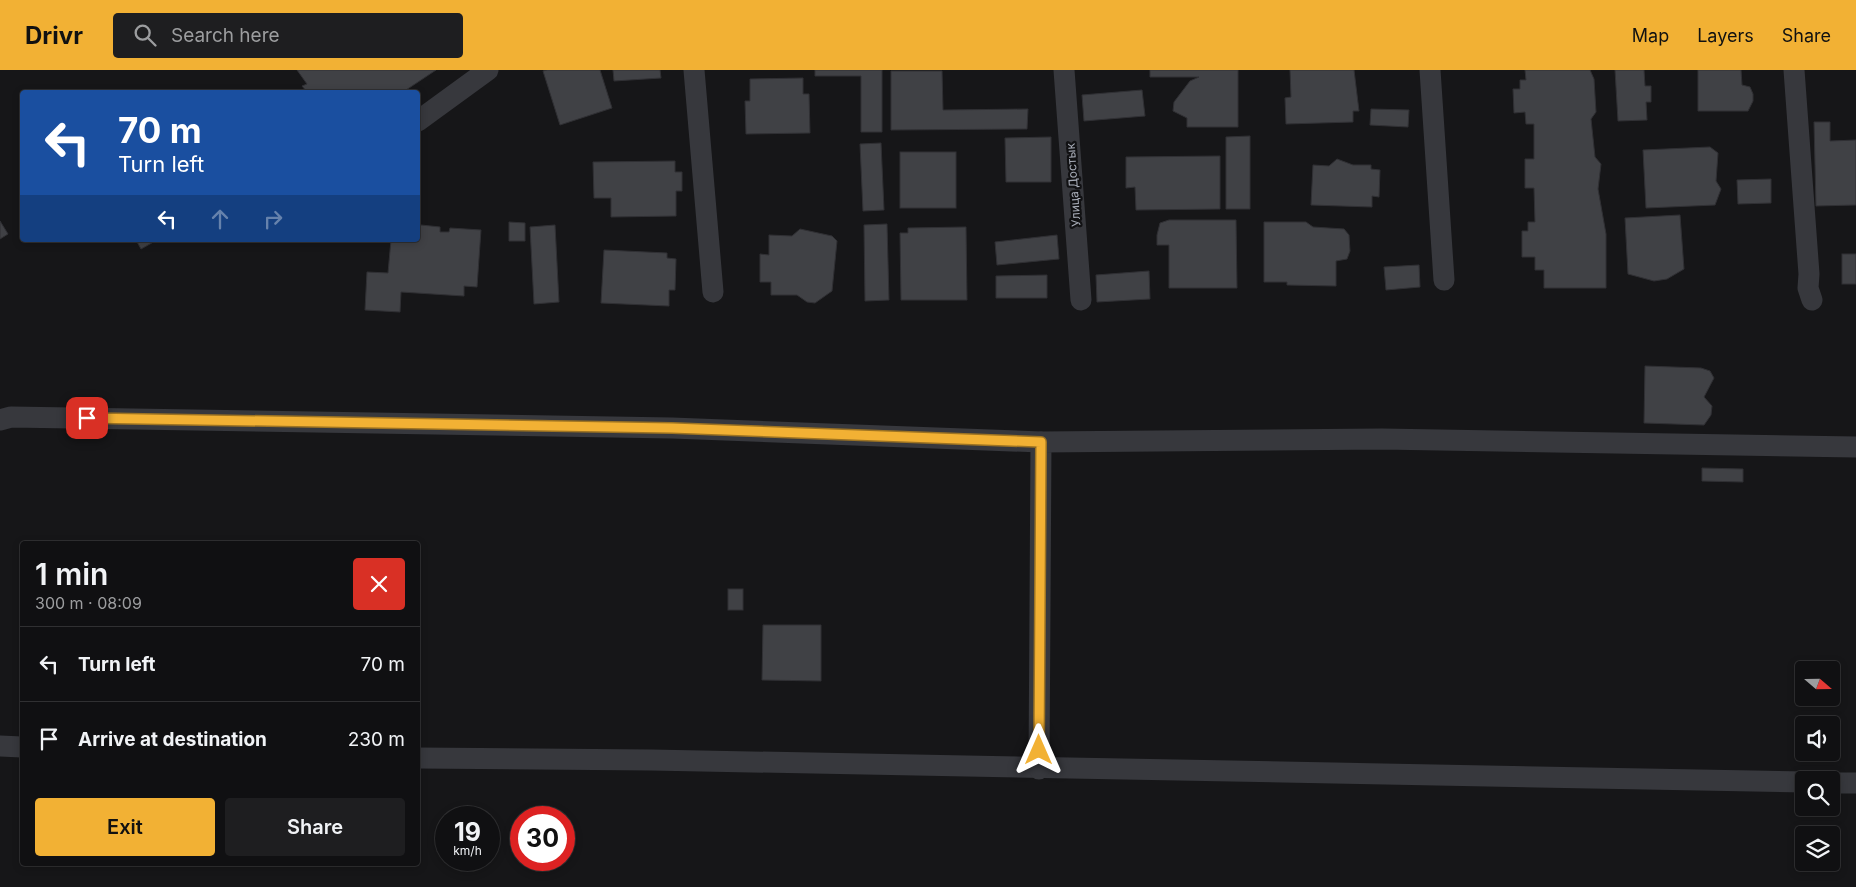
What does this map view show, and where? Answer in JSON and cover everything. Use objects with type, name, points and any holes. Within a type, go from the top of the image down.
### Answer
[{"type":"street","points":[[420,120],[488,70]]},
{"type":"street","points":[[694,70],[713,292]]},
{"type":"street","name":"Улица Достык","points":[[1064,70],[1081,300]]},
{"type":"street","points":[[1430,70],[1444,280]]},
{"type":"street","points":[[1794,70],[1809,274],[1808,288],[1812,300]]},
{"type":"street","points":[[0,420],[11,417],[31,417],[662,428],[1041,442],[1382,439],[1856,447]]},
{"type":"street","points":[[1039,769],[1041,442]]},
{"type":"street","points":[[0,746],[20,747]]},
{"type":"street","points":[[420,758],[651,760],[1039,769],[1795,782]]},
{"type":"street","points":[[1840,783],[1856,783]]},
{"type":"building","points":[[297,70],[436,70],[406,90],[305,90],[302,86],[307,84]]},
{"type":"building","points":[[600,70],[612,108],[560,125],[543,71]]},
{"type":"building","points":[[613,70],[660,70],[661,78],[614,81]]},
{"type":"building","points":[[815,70],[882,70],[882,132],[861,132],[861,76],[815,76]]},
{"type":"building","points":[[1150,70],[1238,70],[1238,127],[1187,127],[1187,118],[1173,111],[1174,102],[1190,81],[1199,77],[1150,77]]},
{"type":"building","points":[[1290,70],[1354,70],[1359,111],[1353,111],[1353,122],[1286,124],[1285,98],[1291,97]]},
{"type":"building","points":[[1525,70],[1590,70],[1594,79],[1596,112],[1591,119],[1595,157],[1601,164],[1598,189],[1606,234],[1606,288],[1544,288],[1544,270],[1535,270],[1535,257],[1522,257],[1522,231],[1528,231],[1528,222],[1535,222],[1534,188],[1525,188],[1525,159],[1534,159],[1534,124],[1526,124],[1525,112],[1514,113],[1513,89],[1520,89],[1520,80],[1526,80]]},
{"type":"building","points":[[1615,70],[1644,70],[1645,86],[1651,86],[1651,102],[1646,102],[1647,120],[1618,121]]},
{"type":"building","points":[[1698,70],[1741,70],[1742,85],[1750,87],[1753,94],[1753,101],[1748,111],[1698,111]]},
{"type":"building","points":[[891,71],[942,71],[943,110],[1028,109],[1027,129],[891,130]]},
{"type":"building","points":[[803,78],[803,94],[809,94],[810,133],[746,134],[745,101],[750,101],[750,79]]},
{"type":"building","points":[[1142,90],[1145,116],[1084,121],[1082,95]]},
{"type":"building","points":[[1371,109],[1409,110],[1408,127],[1370,125]]},
{"type":"building","points":[[1814,122],[1830,122],[1830,141],[1856,140],[1856,205],[1816,206]]},
{"type":"building","points":[[1250,136],[1250,209],[1226,209],[1226,137]]},
{"type":"building","points":[[1051,137],[1051,182],[1006,182],[1005,138]]},
{"type":"building","points":[[881,143],[884,210],[863,211],[860,144]]},
{"type":"building","points":[[1710,147],[1718,153],[1716,181],[1721,189],[1715,205],[1646,208],[1643,150]]},
{"type":"building","points":[[900,152],[956,152],[956,208],[900,208]]},
{"type":"building","points":[[1220,156],[1220,209],[1136,210],[1135,187],[1126,188],[1126,157]]},
{"type":"building","points":[[1337,159],[1353,165],[1371,165],[1371,169],[1380,170],[1379,197],[1372,196],[1372,207],[1311,205],[1313,165],[1329,166]]},
{"type":"building","points":[[675,161],[675,172],[682,172],[682,191],[676,191],[676,216],[611,217],[611,198],[594,198],[593,162]]},
{"type":"building","points":[[1771,179],[1771,203],[1738,204],[1737,180]]},
{"type":"building","points":[[1680,215],[1684,269],[1667,279],[1654,281],[1628,274],[1625,218]]},
{"type":"building","points":[[1169,220],[1236,220],[1237,288],[1169,288],[1169,245],[1157,245],[1157,235],[1160,223]]},
{"type":"building","points":[[0,221],[8,234],[0,239]]},
{"type":"building","points":[[509,222],[525,223],[525,241],[509,241]]},
{"type":"building","points":[[1264,222],[1306,222],[1313,227],[1344,229],[1349,235],[1350,251],[1347,259],[1336,261],[1336,286],[1287,285],[1287,282],[1264,282]]},
{"type":"building","points":[[887,224],[889,300],[865,301],[864,225]]},
{"type":"building","points":[[421,225],[440,227],[440,232],[449,232],[450,228],[481,230],[477,287],[464,286],[464,296],[401,292],[400,312],[365,310],[367,272],[388,273],[391,242],[420,242]]},
{"type":"building","points":[[555,225],[559,302],[534,304],[530,227]]},
{"type":"building","points":[[966,227],[967,300],[901,300],[900,233],[908,233],[908,228]]},
{"type":"building","points":[[800,229],[832,236],[837,241],[832,291],[815,303],[807,302],[797,295],[771,295],[771,282],[760,282],[760,254],[769,255],[769,235],[792,236]]},
{"type":"building","points":[[1057,235],[1059,259],[997,265],[995,242]]},
{"type":"building","points":[[137,242],[153,242],[141,249]]},
{"type":"building","points":[[604,250],[667,253],[667,258],[676,259],[675,290],[669,290],[669,306],[601,303]]},
{"type":"building","points":[[1842,254],[1856,254],[1856,284],[1842,284]]},
{"type":"building","points":[[1419,265],[1420,287],[1386,290],[1384,267]]},
{"type":"building","points":[[1149,271],[1150,299],[1097,302],[1096,275]]},
{"type":"building","points":[[1047,275],[1047,298],[996,298],[996,276]]},
{"type":"building","points":[[1645,366],[1701,368],[1710,371],[1714,378],[1704,397],[1712,406],[1711,415],[1704,425],[1644,423]]},
{"type":"building","points":[[1702,468],[1743,469],[1743,482],[1702,481]]},
{"type":"building","points":[[728,589],[743,589],[743,610],[728,610]]},
{"type":"building","points":[[763,625],[821,625],[821,681],[762,680]]},
{"type":"route","points":[[87,418],[672,428],[1041,442],[1039,750]]}]
